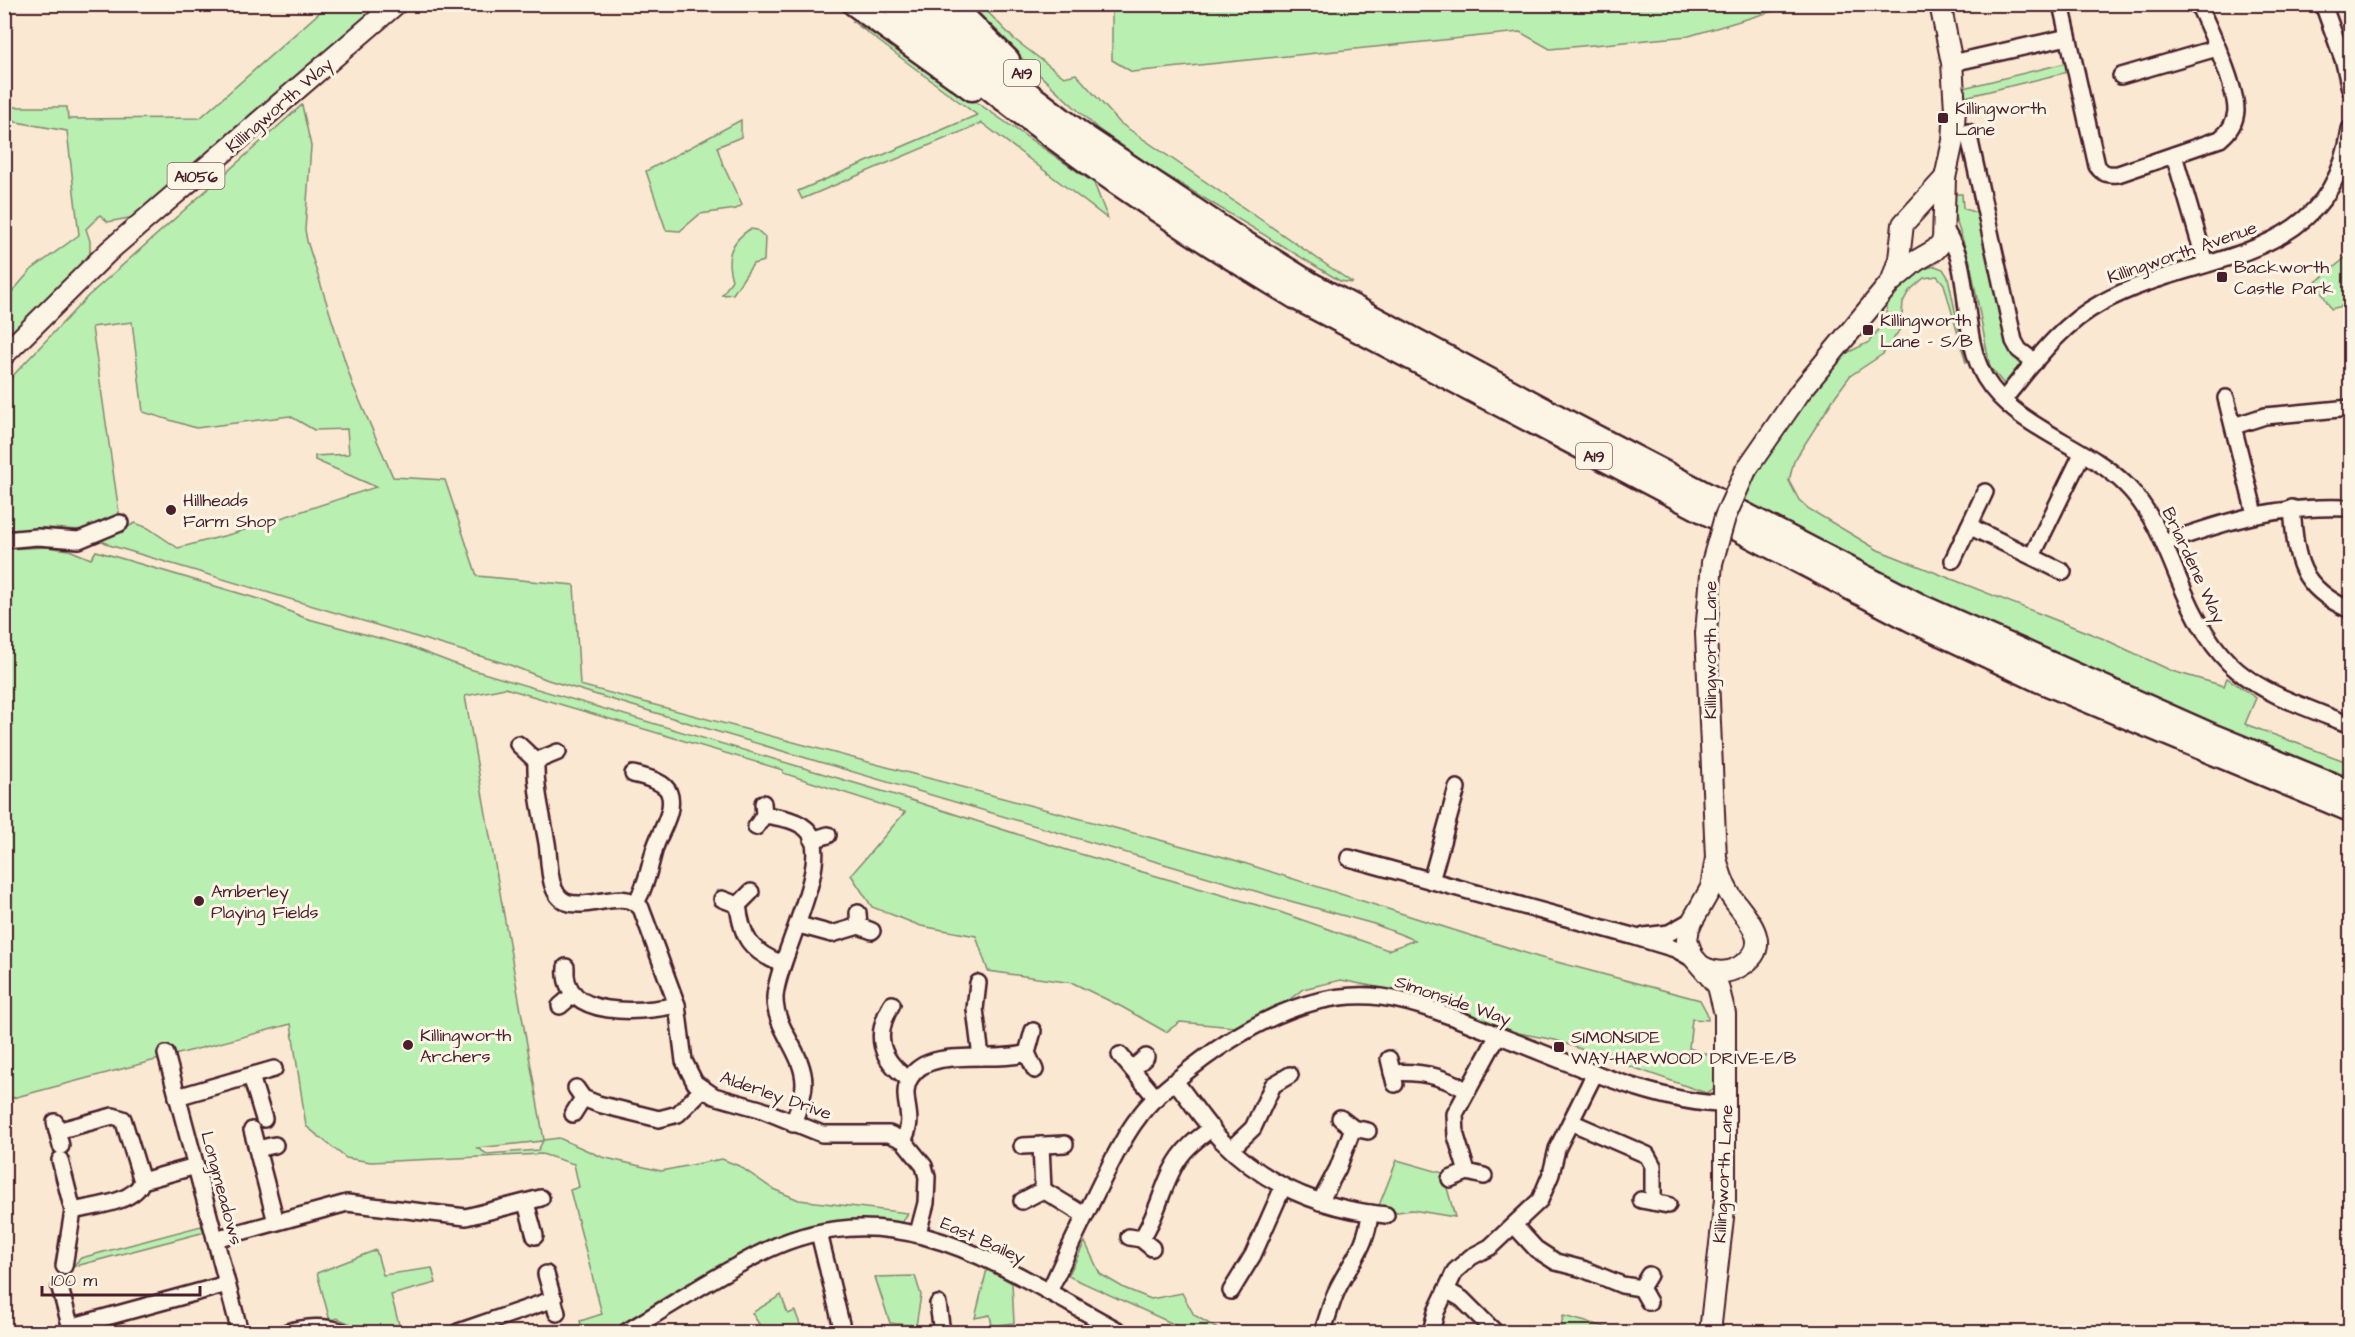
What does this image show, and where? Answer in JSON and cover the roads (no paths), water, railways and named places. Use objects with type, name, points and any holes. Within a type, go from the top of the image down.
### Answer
[{"type":"highway","name":"A19","points":[[854,4],[1013,117],[1074,141],[1311,284],[1792,539],[1923,607],[2039,660],[2350,792]]},
{"type":"highway","name":"A19","points":[[892,4],[1220,252],[1298,299],[1790,559],[1911,620],[2038,680],[2350,810]]},
{"type":"highway","name":"A19","points":[[921,4],[1003,74],[1074,141]]},
{"type":"highway","name":"A19","points":[[951,4],[1060,108],[1074,141]]},
{"type":"main road","name":"Killingworth Way","points":[[4,356],[110,250],[396,4]]},
{"type":"main road","points":[[1891,282],[1943,241],[1945,178],[1955,120],[1952,63],[1940,4]]},
{"type":"main road","points":[[1891,282],[1899,259],[1903,224],[1945,178]]},
{"type":"main road","points":[[1911,215],[1927,211],[1935,215],[1943,225]]},
{"type":"main road","points":[[1902,237],[1912,251],[1929,253]]},
{"type":"main road","name":"Killingworth Lane","points":[[1716,858],[1706,633],[1712,563],[1725,517],[1746,470],[1785,412],[1891,282]]},
{"type":"main road","points":[[1716,858],[1725,886],[1753,924],[1756,937],[1754,951],[1742,965],[1725,1014]]},
{"type":"main road","points":[[1716,858],[1711,888],[1695,917],[1687,940],[1699,964],[1718,986],[1725,1014]]},
{"type":"main road","points":[[1695,917],[1719,904],[1741,910]]},
{"type":"main road","points":[[1699,964],[1722,973],[1742,965]]},
{"type":"main road","name":"Killingworth Lane","points":[[1710,1332],[1725,1200],[1727,1104],[1725,1014]]},
{"type":"street","points":[[2061,4],[2097,166],[2103,173],[2118,174],[2220,139],[2228,133],[2234,123],[2236,111],[2233,94],[2198,4]]},
{"type":"street","points":[[2323,4],[2344,62],[2350,89]]},
{"type":"street","points":[[1952,63],[2068,37]]},
{"type":"street","points":[[2121,76],[2217,48]]},
{"type":"street","name":"Killingworth Avenue","points":[[2004,399],[2067,326],[2098,304],[2136,287],[2267,245],[2305,219],[2324,198],[2336,179],[2350,129]]},
{"type":"street","points":[[1968,132],[1973,197],[2014,341],[2019,350],[2035,362]]},
{"type":"street","points":[[2174,155],[2206,264]]},
{"type":"street","name":"Briardene Way","points":[[1943,225],[1957,253],[1981,370],[1987,381],[2004,399],[2039,427],[2115,475],[2131,490],[2147,510],[2164,543],[2195,617],[2214,648],[2228,664],[2262,690],[2350,725]]},
{"type":"street","points":[[1929,253],[1949,261],[1962,273]]},
{"type":"street","points":[[2227,398],[2255,514]]},
{"type":"street","points":[[2234,426],[2265,416],[2350,408]]},
{"type":"street","points":[[2032,556],[2082,454]]},
{"type":"street","points":[[1953,560],[1986,492]]},
{"type":"street","points":[[2292,508],[2300,567],[2320,593],[2350,610]]},
{"type":"street","points":[[2164,543],[2214,525],[2255,514],[2292,508],[2350,508]]},
{"type":"street","points":[[4,540],[37,537],[79,540],[120,523]]},
{"type":"street","points":[[1970,526],[2063,572]]},
{"type":"street","points":[[518,744],[536,761],[535,784],[547,842],[550,872],[557,893],[564,901],[582,905],[614,900],[636,903],[650,873],[654,849],[676,788],[633,774]]},
{"type":"street","points":[[536,761],[558,753]]},
{"type":"street","points":[[1431,881],[1457,788]]},
{"type":"street","points":[[761,815],[792,821],[810,833],[812,840],[813,855],[808,890],[799,925],[782,964],[775,999],[784,1033],[800,1065],[804,1085],[793,1124]]},
{"type":"street","points":[[812,840],[828,835]]},
{"type":"street","points":[[1349,858],[1675,949],[1699,964]]},
{"type":"street","points":[[738,905],[751,892]]},
{"type":"street","points":[[722,899],[738,905]]},
{"type":"street","points":[[555,915],[564,901]]},
{"type":"street","name":"Alderley Drive","points":[[636,903],[647,922],[678,1005],[684,1060],[688,1071],[702,1090],[714,1096],[760,1109],[822,1134],[888,1134],[903,1140]]},
{"type":"street","points":[[738,905],[741,929],[746,940],[759,951],[782,964]]},
{"type":"street","points":[[1632,936],[1669,933],[1695,917]]},
{"type":"street","points":[[799,925],[832,934],[863,923]]},
{"type":"street","points":[[566,967],[568,986],[574,994],[599,1007],[628,1012],[678,1005]]},
{"type":"street","points":[[978,983],[982,1009],[981,1057]]},
{"type":"street","points":[[560,1006],[574,994]]},
{"type":"street","name":"Simonside Way","points":[[1049,1292],[1084,1215],[1125,1138],[1139,1116],[1156,1098],[1222,1045],[1254,1026],[1288,1011],[1336,997],[1384,997],[1498,1035],[1595,1073],[1687,1101],[1727,1104]]},
{"type":"street","points":[[892,1004],[877,1016],[886,1056],[894,1069],[909,1079]]},
{"type":"street","points":[[1033,1031],[1027,1053],[1035,1070]]},
{"type":"street","points":[[1467,1172],[1454,1126],[1455,1114],[1498,1035]]},
{"type":"street","points":[[918,1233],[926,1203],[927,1177],[924,1166],[903,1140],[910,1129],[906,1092],[909,1079],[922,1066],[942,1059],[1000,1058],[1027,1053]]},
{"type":"street","name":"Longmeadows","points":[[166,1054],[240,1332]]},
{"type":"street","points":[[1120,1055],[1156,1098]]},
{"type":"street","points":[[1132,1069],[1146,1058]]},
{"type":"street","points":[[177,1097],[274,1069]]},
{"type":"street","points":[[1392,1072],[1414,1071],[1438,1077],[1467,1091]]},
{"type":"street","points":[[1431,1332],[1455,1271],[1471,1257],[1490,1247],[1540,1200],[1551,1174],[1557,1149],[1595,1073]]},
{"type":"street","points":[[1231,1149],[1253,1128],[1268,1080],[1290,1075]]},
{"type":"street","points":[[251,1076],[264,1119]]},
{"type":"street","points":[[1175,1081],[1231,1149],[1262,1176],[1320,1202],[1355,1212],[1386,1215]]},
{"type":"street","points":[[573,1114],[580,1093],[645,1118],[659,1119],[678,1114],[702,1090]]},
{"type":"street","points":[[64,1266],[73,1211],[56,1126],[113,1116],[123,1119],[142,1180],[138,1190],[128,1197],[73,1211]]},
{"type":"street","points":[[1320,1202],[1360,1129],[1340,1118]]},
{"type":"street","points":[[1571,1122],[1647,1155],[1653,1166],[1654,1202]]},
{"type":"street","points":[[1141,1242],[1179,1158],[1191,1143],[1212,1128]]},
{"type":"street","points":[[252,1130],[276,1222]]},
{"type":"street","points":[[1022,1146],[1065,1144]]},
{"type":"street","points":[[257,1149],[274,1145]]},
{"type":"street","points":[[1041,1145],[1043,1190]]},
{"type":"street","points":[[142,1180],[196,1166]]},
{"type":"street","points":[[1450,1179],[1467,1172],[1484,1176]]},
{"type":"street","points":[[1232,1291],[1234,1271],[1283,1187]]},
{"type":"street","points":[[1043,1190],[1084,1215]]},
{"type":"street","points":[[1022,1201],[1043,1190]]},
{"type":"street","points":[[215,1239],[347,1203],[466,1217],[533,1201],[535,1236]]},
{"type":"street","points":[[1307,1327],[1325,1331],[1337,1290],[1362,1250],[1370,1213]]},
{"type":"street","points":[[1514,1225],[1536,1249],[1556,1262],[1583,1269],[1622,1286],[1645,1282],[1649,1302]]},
{"type":"street","name":"East Bailey","points":[[626,1332],[767,1250],[819,1233],[871,1227],[918,1233],[953,1243],[1049,1292],[1113,1331]]},
{"type":"street","points":[[819,1233],[843,1332]]},
{"type":"street","points":[[458,1332],[556,1306],[546,1274]]},
{"type":"street","points":[[60,1288],[71,1330],[227,1284]]},
{"type":"street","points":[[1446,1290],[1462,1299],[1495,1332]]},
{"type":"street","points":[[938,1304],[942,1332]]},
{"type":"street","points":[[287,1332],[312,1327],[343,1332]]},
{"type":"place","name":"Killingworth Lane","points":[[1943,118]]},
{"type":"place","name":"Backworth Castle Park","points":[[2222,277]]},
{"type":"place","name":"Killingworth Lane - S/B","points":[[1868,330]]},
{"type":"place","name":"Hillheads Farm Shop","points":[[171,510]]},
{"type":"place","name":"Amberley Playing Fields","points":[[199,901]]},
{"type":"place","name":"Killingworth Archers","points":[[408,1045]]},
{"type":"place","name":"SIMONSIDE WAY-HARWOOD DRIVE-E/B","points":[[1559,1047]]}]
